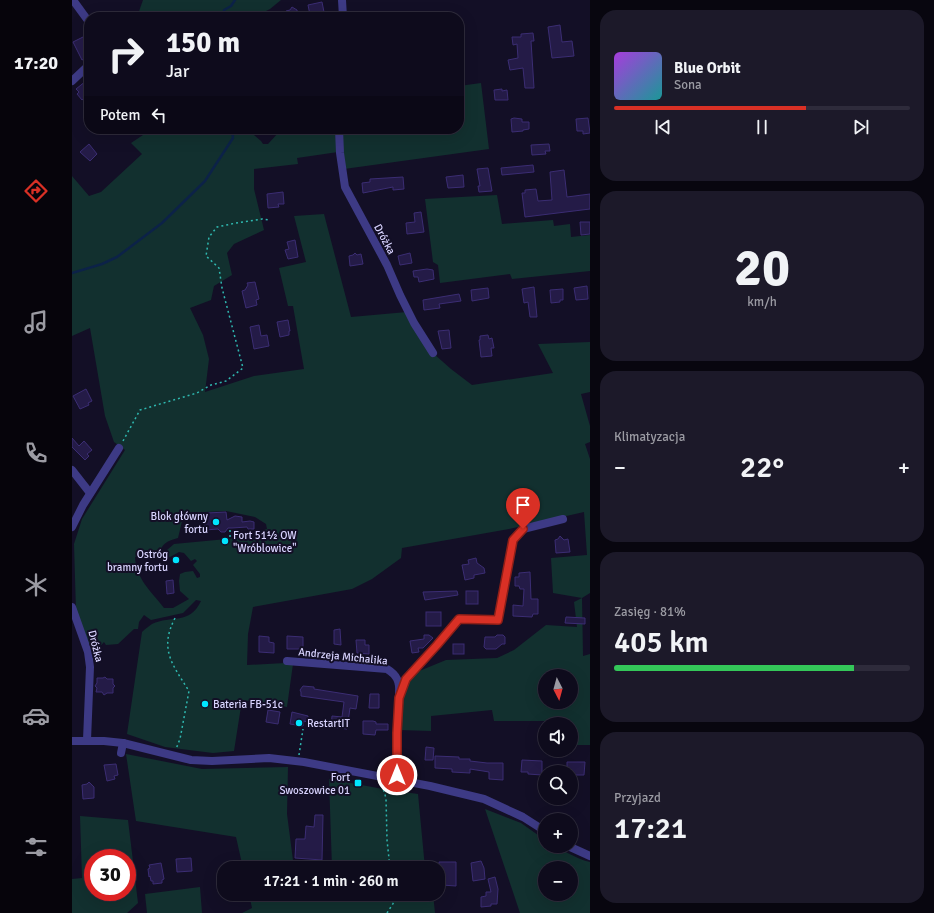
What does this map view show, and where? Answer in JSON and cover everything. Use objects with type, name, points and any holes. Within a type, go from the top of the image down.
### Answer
[{"type":"street","points":[[73,0],[84,15]]},
{"type":"street","points":[[342,0],[343,12]]},
{"type":"street","points":[[72,81],[84,70]]},
{"type":"street","name":"Dróżka","points":[[338,134],[345,187],[411,316],[433,353]]},
{"type":"street","points":[[72,527],[82,505],[119,448]]},
{"type":"street","points":[[72,470],[90,493]]},
{"type":"street","points":[[397,780],[399,698],[406,679],[459,619],[498,620],[513,540],[523,529],[563,519]]},
{"type":"street","name":"Dróżka","points":[[72,607],[88,652],[90,666],[87,740]]},
{"type":"street","name":"Andrzeja Michalika","points":[[287,661],[387,670],[394,673],[400,684],[399,698]]},
{"type":"street","points":[[72,741],[87,740],[123,743],[174,757],[191,760],[212,761],[254,758],[288,759],[397,780],[484,799],[523,817],[538,827]]},
{"type":"street","points":[[121,753],[123,743]]},
{"type":"street","points":[[578,851],[590,856]]},
{"type":"path","points":[[119,448],[140,410],[196,393],[211,385],[226,381],[243,368],[222,288],[219,268],[206,256],[209,237],[217,227],[262,219],[269,220]]},
{"type":"path","points":[[230,530],[230,537]]},
{"type":"path","points":[[174,757],[180,739],[188,691],[172,663],[168,648],[169,630],[175,618]]},
{"type":"path","points":[[299,755],[303,729]]},
{"type":"path","points":[[382,784],[386,798],[389,861]]},
{"type":"path","points":[[387,913],[394,901]]},
{"type":"green space","points":[[143,0],[281,0],[264,12],[139,12]]},
{"type":"green space","points":[[481,83],[489,149],[344,169],[342,134],[464,134],[464,85]]},
{"type":"green space","points":[[144,134],[253,134],[263,144],[268,144],[277,134],[336,134],[338,152],[297,158],[298,164],[254,169],[254,189],[264,230],[234,244],[227,253],[232,275],[214,286],[211,300],[190,308],[203,335],[209,359],[205,392],[254,376],[304,369],[293,306],[288,306],[279,268],[306,262],[294,216],[324,214],[351,317],[407,312],[434,354],[472,385],[553,373],[538,344],[590,342],[590,392],[581,394],[590,426],[590,442],[585,444],[590,459],[590,593],[582,598],[553,593],[551,558],[587,555],[584,512],[509,529],[402,548],[401,558],[372,579],[352,589],[253,607],[248,634],[247,665],[293,664],[287,707],[242,700],[234,751],[213,753],[165,747],[127,734],[142,632],[152,624],[159,621],[186,616],[197,609],[201,601],[196,600],[183,613],[151,620],[144,615],[139,622],[138,629],[134,629],[118,644],[106,645],[104,642],[93,654],[76,611],[74,544],[82,519],[125,450],[114,442],[105,416],[90,328],[72,336],[72,176],[89,196],[101,192],[142,154],[131,143]],"holes":[[[226,511],[255,517],[266,524],[267,529],[260,531],[260,536],[174,544],[167,550],[163,557],[170,557],[179,552],[184,553],[191,561],[195,559],[197,561],[193,565],[200,574],[200,577],[197,578],[193,571],[180,574],[180,591],[189,599],[173,608],[164,608],[141,578],[138,572],[135,557],[157,559],[160,550],[164,545],[169,541],[178,538],[184,513]]]},
{"type":"green space","points":[[497,195],[502,224],[553,220],[554,226],[570,224],[571,237],[590,235],[590,271],[512,279],[510,274],[440,283],[438,265],[433,262],[425,199]]},
{"type":"green space","points":[[582,598],[583,656],[590,654],[590,745],[578,745],[578,717],[538,717],[538,721],[494,721],[492,710],[431,716],[431,731],[399,730],[400,705],[412,674],[446,660],[497,658],[514,650],[546,625],[577,627],[574,602]]},
{"type":"green space","points":[[126,754],[202,769],[288,767],[287,814],[293,861],[241,861],[236,837],[136,821]]},
{"type":"green space","points":[[329,779],[418,794],[424,861],[332,861]]},
{"type":"green space","points":[[485,809],[521,823],[538,835],[538,853],[568,853],[590,862],[590,913],[520,913]]},
{"type":"green space","points":[[80,816],[128,820],[131,849],[84,849],[84,901],[136,901],[136,886],[138,903],[127,913],[72,913],[72,879],[82,878]]},
{"type":"green space","points":[[200,887],[202,913],[147,913],[145,894]]},
{"type":"green space","points":[[250,901],[434,901],[435,913],[242,913],[252,908]]},
{"type":"building","points":[[322,2],[324,12],[309,12],[308,5]]},
{"type":"building","points":[[292,7],[297,10],[297,12],[286,12]]},
{"type":"building","points":[[560,25],[562,42],[572,41],[574,56],[552,58],[548,27]]},
{"type":"building","points":[[533,33],[534,41],[531,41],[534,88],[525,88],[523,68],[510,70],[508,60],[518,58],[517,44],[513,45],[512,37],[521,37],[521,34]]},
{"type":"building","points":[[84,36],[84,59],[82,60],[73,42]]},
{"type":"building","points":[[84,83],[84,98],[82,100],[77,94],[79,92],[76,89]]},
{"type":"building","points":[[502,89],[502,91],[507,90],[508,100],[495,100],[494,90]]},
{"type":"building","points":[[588,118],[590,133],[583,134],[583,131],[577,131],[576,119]]},
{"type":"building","points":[[511,119],[522,119],[522,122],[529,122],[529,129],[512,132]]},
{"type":"building","points":[[89,144],[97,154],[90,161],[80,152]]},
{"type":"building","points":[[549,144],[550,151],[545,151],[546,154],[532,155],[531,145]]},
{"type":"building","points":[[533,165],[534,172],[502,175],[501,168]]},
{"type":"building","points":[[488,168],[492,191],[479,192],[478,186],[480,186],[477,169]]},
{"type":"building","points":[[564,170],[567,197],[590,194],[590,209],[525,217],[522,193],[525,193],[525,190],[536,189],[538,201],[552,200],[550,172]]},
{"type":"building","points":[[463,175],[464,187],[448,188],[446,177]]},
{"type":"building","points":[[403,177],[404,189],[393,190],[393,187],[363,193],[362,183],[370,182],[370,179]]},
{"type":"building","points":[[283,192],[284,204],[278,204],[279,207],[268,208],[267,194]]},
{"type":"building","points":[[421,212],[424,232],[407,234],[406,223],[415,222],[414,213]]},
{"type":"building","points":[[580,222],[590,222],[590,234],[581,235]]},
{"type":"building","points":[[295,240],[298,257],[288,259],[285,250],[289,249],[287,242]]},
{"type":"building","points":[[355,253],[357,255],[361,254],[363,264],[350,266],[349,256]]},
{"type":"building","points":[[410,253],[412,263],[400,265],[398,256]]},
{"type":"building","points":[[427,269],[433,270],[434,279],[419,282],[418,277],[414,277],[413,271]]},
{"type":"building","points":[[255,282],[259,299],[256,300],[257,305],[246,308],[242,291],[245,290],[248,285],[247,283]]},
{"type":"building","points":[[587,286],[588,299],[576,300],[574,288]]},
{"type":"building","points":[[534,287],[537,317],[530,317],[528,302],[524,303],[522,289]]},
{"type":"building","points":[[488,288],[489,298],[472,301],[471,290]]},
{"type":"building","points":[[563,289],[563,300],[560,300],[560,302],[551,303],[550,290]]},
{"type":"building","points":[[459,294],[461,301],[439,304],[440,308],[424,310],[423,300]]},
{"type":"building","points":[[288,320],[290,331],[289,335],[280,337],[277,322]]},
{"type":"building","points":[[259,325],[261,336],[267,335],[269,346],[254,349],[250,327]]},
{"type":"building","points":[[449,330],[451,348],[442,349],[438,331]]},
{"type":"building","points":[[488,335],[489,339],[492,338],[494,348],[491,348],[492,356],[481,357],[480,336]]},
{"type":"building","points":[[86,389],[92,401],[88,403],[89,405],[80,409],[73,396]]},
{"type":"building","points":[[72,438],[79,446],[84,441],[92,450],[87,454],[89,456],[85,460],[72,447]]},
{"type":"building","name":"Blok główny fortu","points":[[226,512],[227,520],[235,516],[242,517],[242,522],[254,522],[254,529],[248,529],[247,527],[228,528],[225,532],[221,532],[218,529],[205,530],[204,519],[206,519],[207,513]]},
{"type":"building","points":[[560,536],[564,540],[568,539],[570,552],[556,553],[555,540]]},
{"type":"building","points":[[476,558],[477,563],[484,568],[485,573],[474,575],[474,578],[465,580],[462,565],[469,564],[468,560]]},
{"type":"building","points":[[530,572],[531,599],[538,599],[538,614],[533,614],[532,617],[513,616],[513,605],[523,606],[524,589],[520,589],[519,586],[515,586],[515,577],[519,577],[519,573]]},
{"type":"building","points":[[173,580],[174,593],[167,594],[166,581]]},
{"type":"building","points":[[457,591],[458,595],[425,600],[423,592]]},
{"type":"building","points":[[466,591],[478,591],[478,604],[466,604]]},
{"type":"building","points":[[426,612],[441,612],[441,626],[426,626]]},
{"type":"building","points":[[566,617],[585,618],[585,624],[565,623]]},
{"type":"building","points":[[340,629],[341,645],[334,644],[334,630]]},
{"type":"building","points":[[424,635],[429,635],[433,638],[423,648],[418,648],[419,652],[412,653],[410,641],[424,639]]},
{"type":"building","points":[[497,635],[503,635],[505,637],[505,644],[502,644],[496,649],[486,649],[484,647],[485,637],[495,637]]},
{"type":"building","points":[[259,636],[269,637],[269,642],[274,643],[274,653],[259,652]]},
{"type":"building","points":[[287,636],[303,637],[303,649],[287,649]]},
{"type":"building","points":[[356,640],[365,640],[365,645],[369,645],[369,654],[357,653]]},
{"type":"building","points":[[453,644],[464,644],[464,654],[453,654]]},
{"type":"building","points":[[105,677],[107,679],[113,679],[113,684],[115,686],[113,688],[113,693],[107,693],[104,695],[102,692],[96,692],[97,688],[95,686],[97,683],[97,678]]},
{"type":"building","points":[[303,686],[358,696],[356,709],[350,708],[347,729],[331,727],[332,716],[342,717],[344,702],[301,696],[300,690]]},
{"type":"building","points":[[370,694],[379,694],[379,708],[369,708]]},
{"type":"building","points":[[268,710],[280,712],[278,724],[266,722]]},
{"type":"building","points":[[292,712],[308,716],[307,722],[304,721],[303,726],[290,724]]},
{"type":"building","points":[[363,721],[373,721],[376,722],[376,724],[388,724],[388,730],[376,730],[375,735],[363,734]]},
{"type":"building","points":[[426,747],[434,748],[433,760],[425,760]]},
{"type":"building","points":[[435,756],[459,757],[459,759],[470,759],[470,761],[487,763],[503,763],[503,780],[489,779],[489,772],[470,769],[470,773],[452,772],[452,769],[435,768]]},
{"type":"building","points":[[522,760],[542,761],[542,765],[538,765],[538,775],[521,772]]},
{"type":"building","points":[[567,762],[585,762],[584,775],[578,775],[578,765],[567,765]]},
{"type":"building","points":[[116,764],[118,775],[114,776],[115,779],[107,781],[104,765]]},
{"type":"building","points":[[89,782],[94,787],[94,798],[83,799],[82,785]]},
{"type":"building","points":[[315,815],[323,815],[322,860],[295,858],[296,839],[305,839],[306,826],[314,827]]},
{"type":"building","points":[[191,858],[192,871],[177,872],[176,859]]},
{"type":"building","points":[[481,861],[484,868],[485,879],[473,881],[471,863]]},
{"type":"building","points":[[445,862],[456,862],[456,886],[445,885]]},
{"type":"building","points":[[161,863],[164,879],[162,880],[162,883],[153,884],[153,881],[151,881],[150,876],[149,877],[149,865]]},
{"type":"building","points":[[495,877],[498,889],[497,904],[481,907],[481,897],[486,896],[486,892],[491,892],[488,879]]},
{"type":"waterway","points":[[224,12],[224,10],[231,6],[235,0]]},
{"type":"waterway","points":[[72,273],[102,264],[117,257],[162,223],[205,181],[233,138],[233,134]]},
{"type":"place","name":"Blok główny fortu","points":[[216,522]]},
{"type":"place","name":"Fort 51½ OW \"Wróblowice\"","points":[[225,541]]},
{"type":"place","name":"Ostróg bramny fortu","points":[[176,560]]},
{"type":"place","name":"Bateria FB-51c","points":[[205,704]]},
{"type":"place","name":"RestartIT","points":[[299,723]]},
{"type":"place","name":"Fort Swoszowice 01","points":[[358,783]]},
{"type":"route","points":[[397,775],[399,698],[406,679],[459,619],[498,620],[513,540],[523,529]]}]
